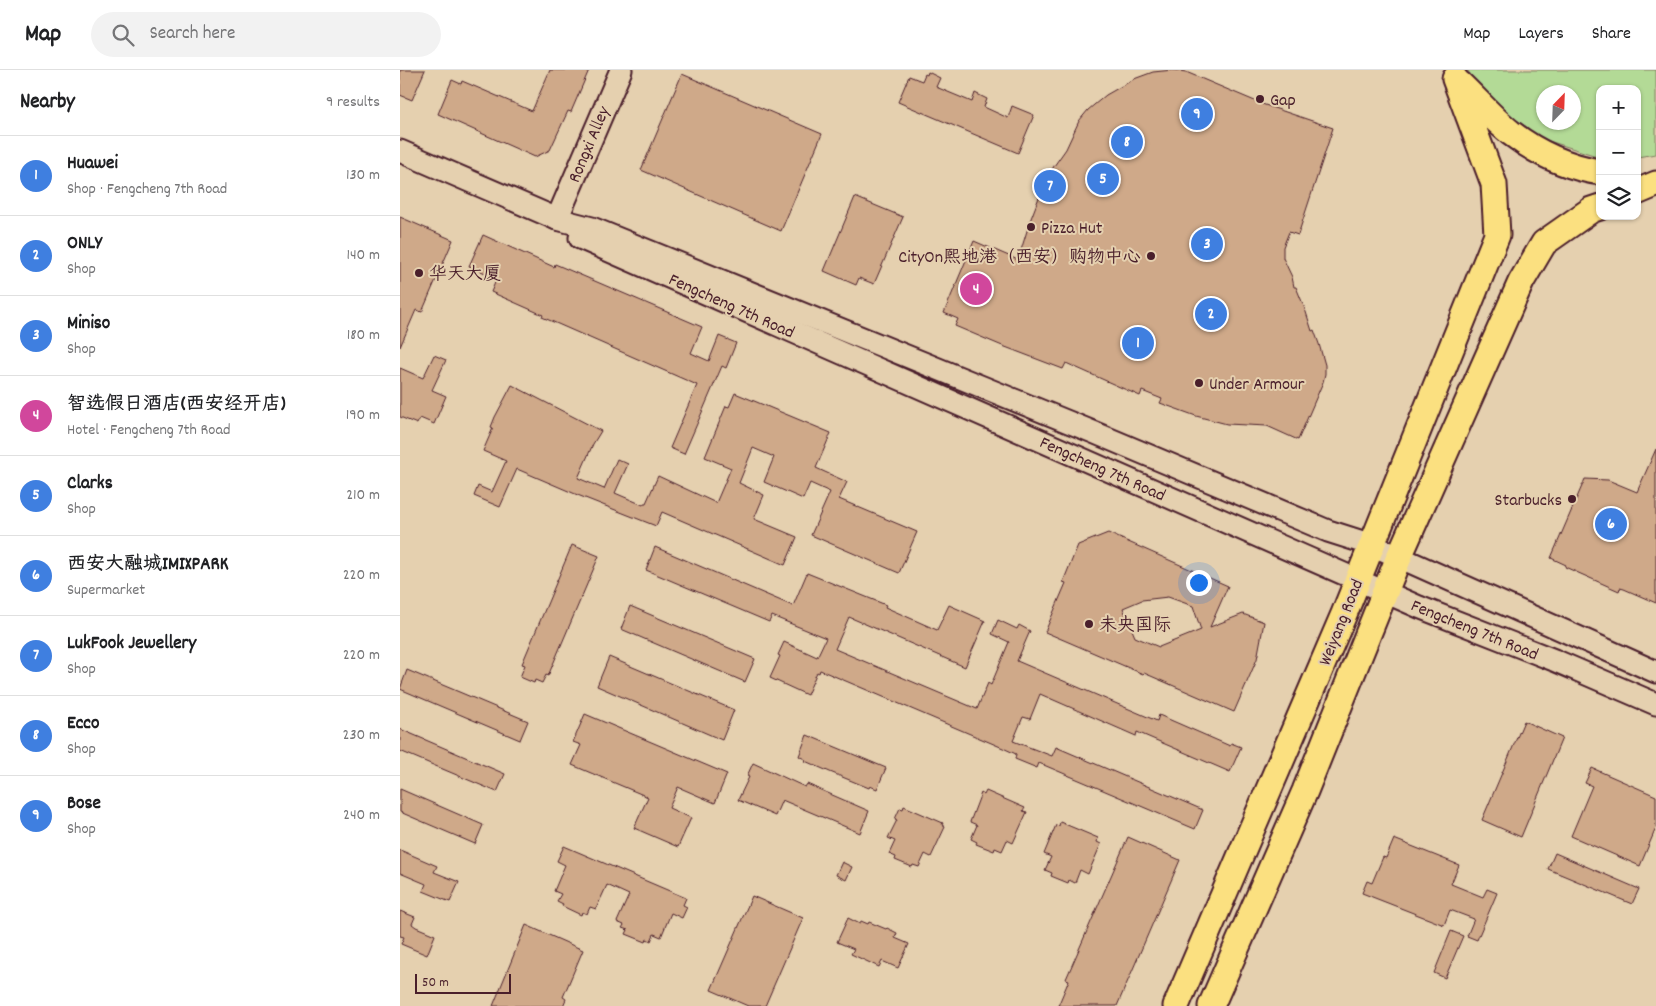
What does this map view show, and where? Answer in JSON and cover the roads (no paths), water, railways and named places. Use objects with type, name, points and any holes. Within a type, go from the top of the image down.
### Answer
[{"type":"main road","points":[[1453,74],[1510,132],[1544,155],[1586,170],[1596,171]]},
{"type":"main road","name":"Weiyang Road","points":[[1176,1006],[1344,614],[1498,235],[1494,184],[1453,74]]},
{"type":"main road","points":[[1641,176],[1656,173]]},
{"type":"main road","points":[[1641,190],[1656,184]]},
{"type":"main road","name":"Weiyang Road","points":[[1210,1006],[1306,791],[1399,557],[1521,282],[1544,243],[1596,208]]},
{"type":"street","name":"Rongxi Alley","points":[[556,219],[621,70]]},
{"type":"street","name":"Fengcheng 7th Road","points":[[400,151],[556,219],[601,232],[1093,432],[1328,531],[1372,545],[1656,672]]},
{"type":"street","name":"Fengcheng 7th Road","points":[[556,219],[578,238],[1419,607],[1554,660],[1656,704]]},
{"type":"place","name":"Gap","points":[[1260,99]]},
{"type":"place","name":"Bose","points":[[1197,114]]},
{"type":"place","name":"Ecco","points":[[1127,142]]},
{"type":"place","name":"Clarks","points":[[1103,179]]},
{"type":"place","name":"LukFook Jewellery","points":[[1050,186]]},
{"type":"place","name":"Pizza Hut","points":[[1031,227]]},
{"type":"place","name":"Miniso","points":[[1207,244]]},
{"type":"place","name":"CityOn熙地港（西安）购物中心","points":[[1151,256]]},
{"type":"place","name":"华天大厦","points":[[419,273]]},
{"type":"place","name":"智选假日酒店(西安经开店)","points":[[976,289]]},
{"type":"place","name":"ONLY","points":[[1211,314]]},
{"type":"place","name":"Huawei","points":[[1138,343]]},
{"type":"place","name":"Under Armour","points":[[1199,383]]},
{"type":"place","name":"Starbucks","points":[[1572,499]]},
{"type":"place","name":"西安大融城IMIXPARK","points":[[1611,524]]},
{"type":"place","name":"未央国际","points":[[1089,624]]}]
